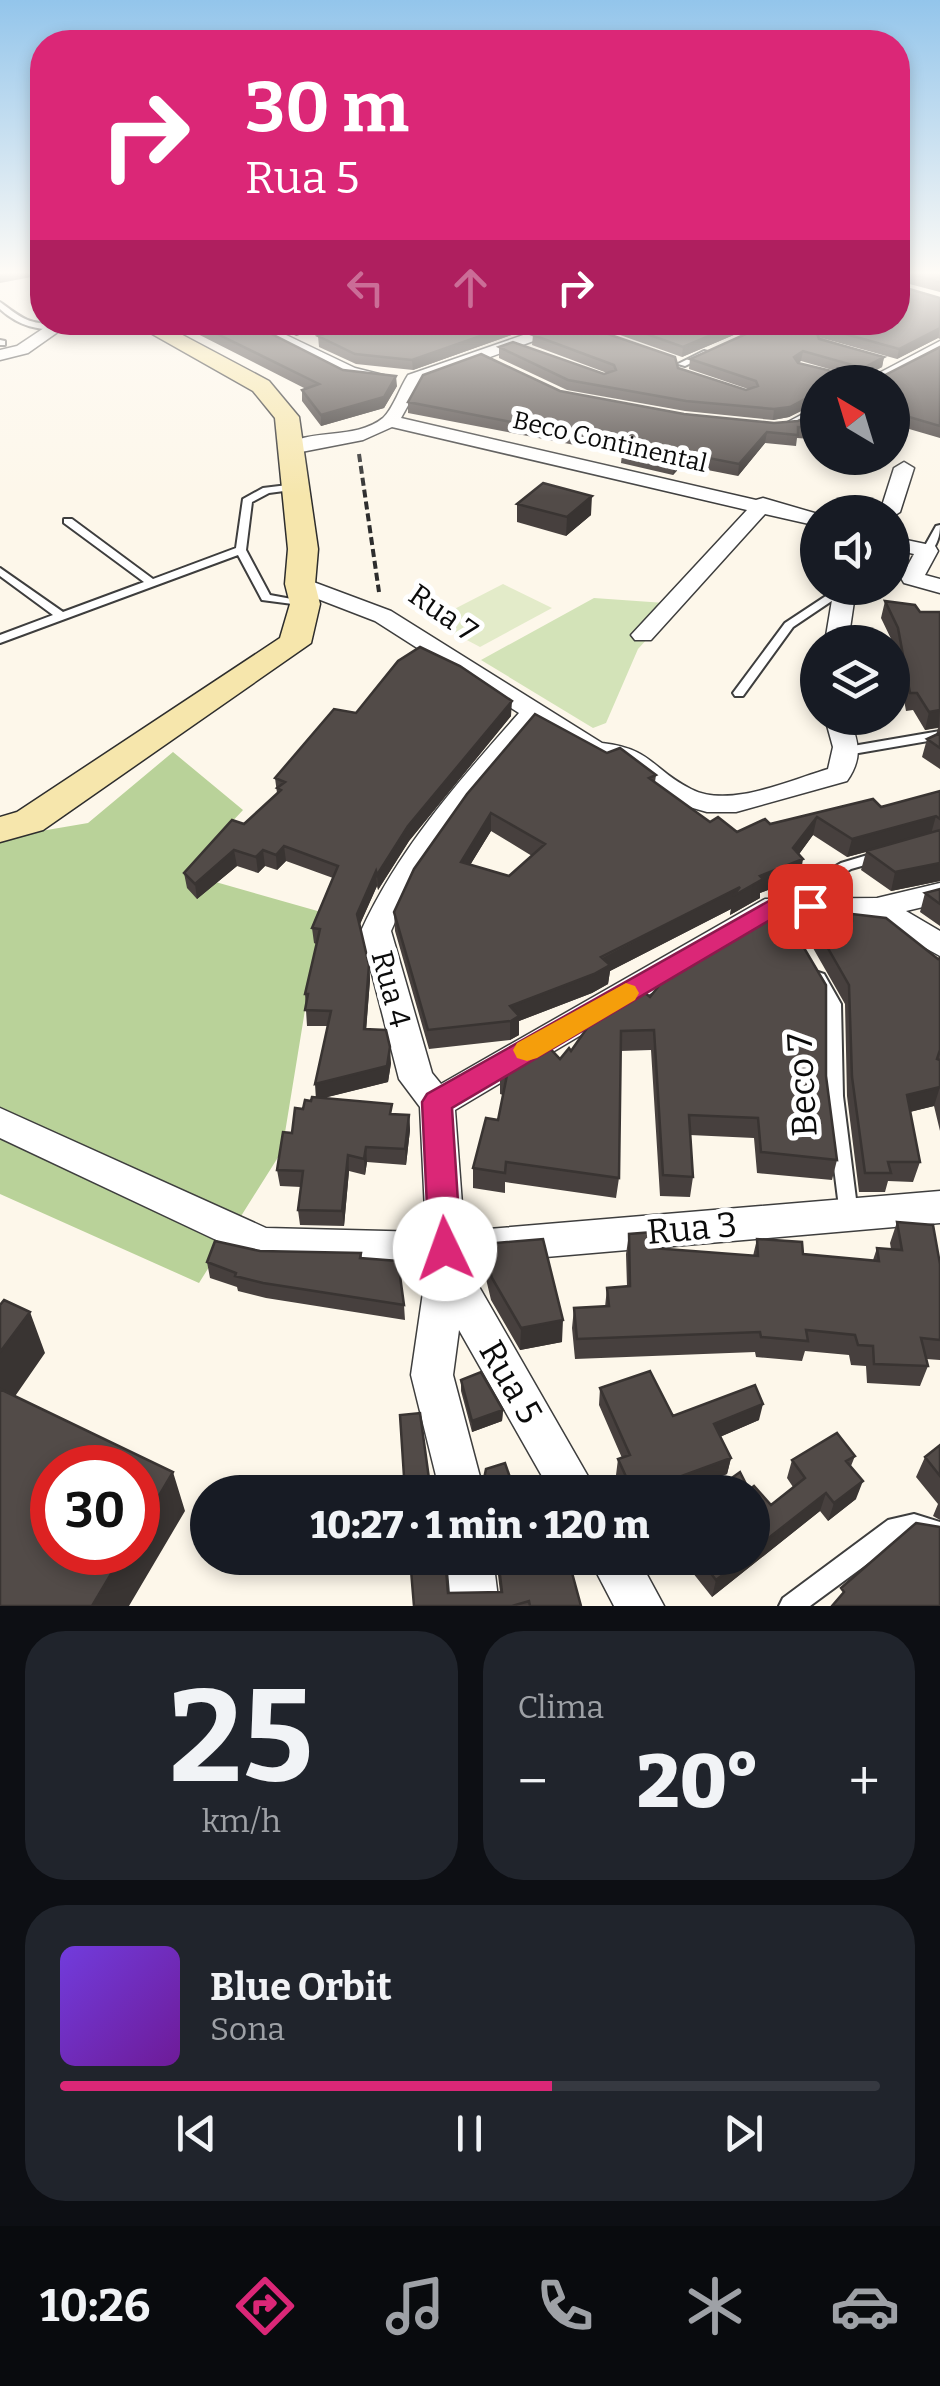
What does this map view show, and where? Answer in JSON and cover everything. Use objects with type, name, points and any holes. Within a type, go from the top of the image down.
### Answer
[{"type":"street","points":[[1,347],[22,350],[28,346]]},
{"type":"street","points":[[0,830],[30,821],[296,643],[303,594],[303,549],[287,417],[261,386],[186,346]]},
{"type":"street","points":[[294,346],[351,373],[414,379],[526,346]]},
{"type":"street","points":[[893,365],[940,346]]},
{"type":"street","points":[[291,448],[356,436],[390,421],[414,379]]},
{"type":"street","points":[[791,424],[800,420]]},
{"type":"street","name":"Beco Continental","points":[[390,421],[800,515]]},
{"type":"street","points":[[642,635],[763,504]]},
{"type":"street","points":[[910,547],[927,551],[912,578],[940,586]]},
{"type":"street","points":[[303,594],[383,616]]},
{"type":"street","name":"Rua 7","points":[[383,616],[596,750],[626,754],[682,796],[707,804],[736,803],[820,783],[838,775],[846,765],[847,751]]},
{"type":"street","name":"Rua 4","points":[[458,1475],[432,1375],[446,1260],[437,1102],[416,1078],[376,931],[397,884],[454,804],[534,711]]},
{"type":"street","points":[[842,735],[847,751]]},
{"type":"street","points":[[437,1102],[781,914],[877,908],[940,893]]},
{"type":"street","points":[[877,908],[940,945]]},
{"type":"street","name":"Rua 3","points":[[0,1122],[264,1245],[446,1260],[940,1208]]},
{"type":"street","name":"Rua 5","points":[[446,1260],[566,1475]]},
{"type":"street","points":[[472,1575],[475,1606]]},
{"type":"street","points":[[622,1575],[640,1606]]},
{"type":"lane","points":[[664,357],[682,368],[711,352]]},
{"type":"lane","points":[[296,487],[267,490],[246,501],[241,550],[266,598],[303,594]]},
{"type":"lane","points":[[68,521],[152,583]]},
{"type":"lane","points":[[927,551],[940,528]]},
{"type":"lane","points":[[0,638],[241,550]]},
{"type":"lane","points":[[0,570],[61,616]]},
{"type":"lane","points":[[739,693],[789,625],[819,605]]},
{"type":"lane","points":[[847,751],[940,735]]},
{"type":"lane","points":[[781,914],[846,866],[896,852]]},
{"type":"lane","name":"Beco 7","points":[[805,955],[834,1004],[834,1096],[849,1215]]},
{"type":"lane","points":[[790,1606],[896,1528],[914,1526],[940,1534]]},
{"type":"path","name":"Rua 7","points":[[356,436],[383,616]]},
{"type":"green space","points":[[503,584],[552,608],[480,647],[431,621]]},
{"type":"green space","points":[[594,598],[679,604],[638,649],[606,723],[593,728],[481,660]]},
{"type":"green space","points":[[173,752],[243,810],[184,873],[321,912],[282,1151],[199,1283],[0,1194],[0,838],[88,823]]},
{"type":"building","points":[[242,346],[295,346],[343,370],[396,376],[384,397],[321,415],[302,390],[319,384]]},
{"type":"building","points":[[338,346],[452,346],[412,360],[355,354]]},
{"type":"building","points":[[524,346],[604,374],[616,370],[614,365],[563,346],[643,346],[675,357],[678,368],[746,390],[758,386],[756,381],[690,359],[719,346],[844,346],[884,357],[869,365],[852,365],[803,351],[794,357],[806,365],[800,365],[800,402],[774,409],[686,401],[568,380],[499,347]]},
{"type":"building","points":[[940,347],[940,426],[910,417],[910,365],[905,365]]},
{"type":"building","points":[[481,354],[560,391],[684,414],[774,423],[800,420],[800,427],[798,435],[767,432],[739,464],[683,453],[674,463],[622,452],[630,445],[408,402],[423,375]]},
{"type":"building","points":[[543,483],[592,496],[567,517],[517,504]]},
{"type":"building","points":[[910,604],[920,612],[940,612],[940,710],[929,712],[917,693],[910,693],[910,625],[897,625],[887,605]]},
{"type":"building","points":[[420,647],[460,666],[512,701],[408,826],[377,875],[376,871],[357,914],[369,965],[364,1029],[386,1030],[390,1047],[387,1066],[315,1084],[331,1011],[305,1010],[305,994],[320,929],[312,928],[338,866],[284,846],[276,855],[263,850],[256,857],[234,850],[195,884],[184,873],[232,820],[244,824],[281,790],[277,788],[285,782],[275,778],[334,709],[356,713],[398,661]]},
{"type":"building","points":[[535,714],[607,753],[620,748],[656,775],[649,778],[710,822],[718,817],[737,832],[765,819],[770,824],[873,799],[881,807],[940,791],[940,819],[936,816],[852,839],[817,817],[793,848],[803,859],[760,876],[763,879],[733,896],[740,887],[601,957],[610,965],[594,974],[510,1006],[519,1016],[511,1021],[428,1030],[394,912],[414,869],[467,794]],"holes":[[[491,813],[545,844],[509,876],[461,862]]]},
{"type":"building","points":[[940,733],[940,748],[927,739]]},
{"type":"building","points":[[940,830],[940,863],[895,872],[866,851]]},
{"type":"building","points":[[940,889],[940,904],[925,893]]},
{"type":"building","points":[[778,904],[826,985],[826,1076],[837,1160],[761,1152],[758,1118],[689,1115],[693,1177],[663,1175],[654,1030],[621,1031],[619,1178],[506,1162],[505,1173],[473,1168],[486,1118],[498,1120],[507,1075],[500,1074],[502,1066],[544,1042],[560,1059],[569,1048],[571,1051],[601,1008],[638,987],[650,997],[677,963]]},
{"type":"building","points":[[852,914],[886,918],[940,958],[940,1087],[907,1095],[920,1162],[888,1162],[891,1173],[865,1173],[852,1077],[849,985],[813,922],[852,921]]},
{"type":"building","points":[[312,1097],[392,1104],[390,1114],[409,1115],[405,1149],[366,1147],[364,1159],[348,1155],[342,1211],[298,1210],[303,1171],[277,1170],[283,1132],[292,1133],[295,1108],[303,1109],[305,1100],[311,1101]]},
{"type":"building","points":[[897,1222],[933,1225],[940,1264],[940,1340],[921,1338],[928,1366],[874,1364],[873,1346],[858,1345],[855,1335],[806,1330],[808,1341],[761,1337],[760,1332],[577,1339],[574,1308],[609,1306],[607,1288],[630,1286],[629,1234],[652,1232],[653,1248],[758,1256],[757,1239],[802,1242],[803,1254],[879,1261],[877,1248],[902,1250]]},
{"type":"building","points":[[543,1239],[563,1320],[521,1328],[492,1278],[483,1244]]},
{"type":"building","points":[[215,1241],[260,1251],[361,1253],[360,1258],[398,1261],[404,1305],[235,1276],[236,1273],[207,1262]]},
{"type":"building","points":[[4,1300],[30,1312],[0,1352],[0,1305]]},
{"type":"building","points":[[650,1371],[673,1416],[755,1385],[763,1404],[714,1424],[731,1458],[684,1475],[625,1475],[618,1459],[630,1455],[600,1388]]},
{"type":"building","points":[[481,1372],[503,1410],[472,1421],[461,1380]]},
{"type":"building","points":[[0,1389],[117,1445],[30,1445],[30,1575],[110,1575],[92,1606],[0,1606]]},
{"type":"building","points":[[420,1413],[428,1475],[404,1475],[400,1415]]},
{"type":"building","points":[[837,1433],[855,1456],[846,1461],[863,1481],[834,1503],[826,1493],[770,1537],[770,1504],[805,1478],[792,1460]]},
{"type":"building","points":[[940,1445],[940,1476],[925,1457]]},
{"type":"building","points":[[505,1463],[509,1475],[485,1475],[486,1469]]},
{"type":"building","points":[[160,1466],[173,1472],[160,1494]]},
{"type":"building","points":[[916,1523],[940,1527],[940,1606],[832,1606],[844,1592],[841,1588]]},
{"type":"building","points":[[411,1575],[446,1575],[448,1593],[502,1592],[500,1575],[573,1575],[581,1606],[530,1606],[529,1601],[512,1606],[414,1606]]},
{"type":"slow traffic","points":[[527,1050],[626,993]]},
{"type":"route","points":[[445,1249],[437,1102],[776,906],[810,906]]}]
